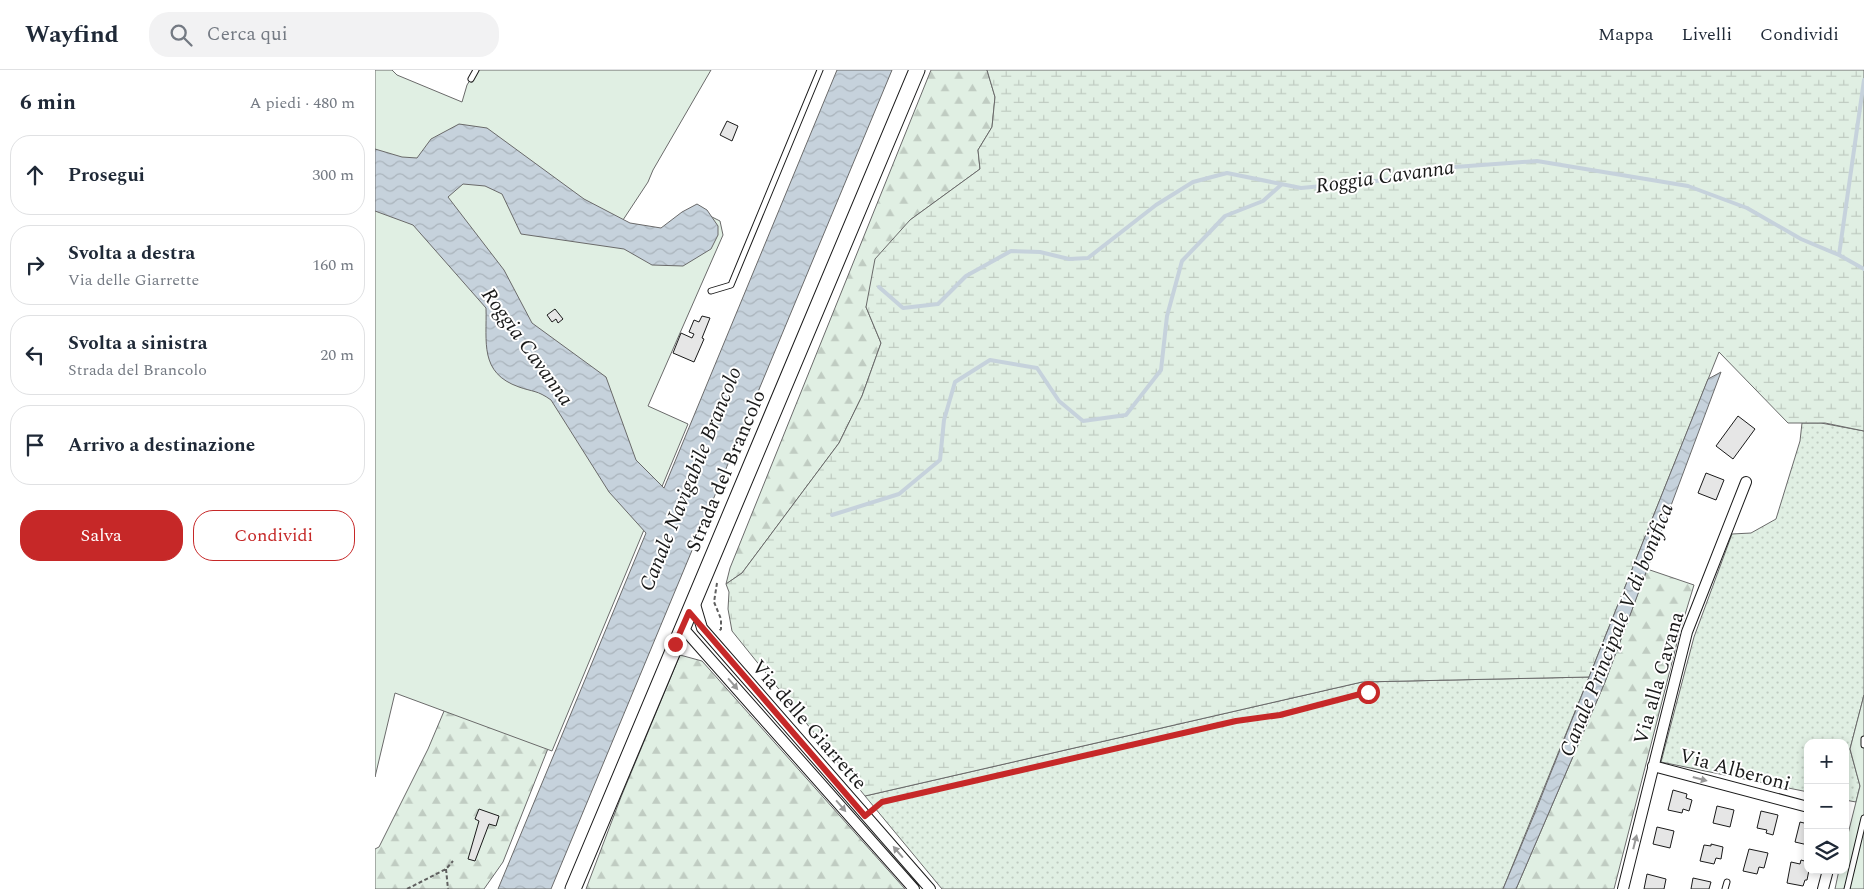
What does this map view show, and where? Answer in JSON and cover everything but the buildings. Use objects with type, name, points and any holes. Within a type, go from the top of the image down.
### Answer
[{"type":"street","name":"Strada del Brancolo","points":[[573,889],[917,70]]},
{"type":"street","name":"Via alla Cavana","points":[[1623,889],[1687,632],[1746,482]]},
{"type":"street","name":"Via delle Giarrette","points":[[691,606],[702,628],[930,889]]},
{"type":"street","name":"Via delle Giarrette","points":[[682,627],[914,889]]},
{"type":"street","points":[[675,644],[684,640],[695,642]]},
{"type":"street","name":"Via Alberoni","points":[[1653,766],[1804,806]]},
{"type":"street","points":[[1823,889],[1827,874]]},
{"type":"lane","points":[[471,79],[476,70]]},
{"type":"lane","points":[[711,291],[731,285],[820,70]]},
{"type":"lane","points":[[1864,739],[1864,745]]},
{"type":"lane","points":[[1847,889],[1864,818]]},
{"type":"lane","points":[[1725,889],[1727,882]]},
{"type":"path","points":[[865,816],[882,802],[1236,721],[1280,715],[1368,692]]},
{"type":"path","points":[[407,889],[446,868],[453,861]]},
{"type":"path","points":[[446,868],[448,889]]},
{"type":"green space","points":[[375,70],[392,70],[397,75],[462,102],[467,85],[476,70],[711,70],[653,170],[648,182],[621,223],[646,237],[710,216],[720,221],[723,235],[648,406],[688,424],[552,751],[395,693],[375,777]]},
{"type":"green space","points":[[931,70],[987,70],[995,97],[992,127],[978,150],[980,169],[910,220],[866,307],[881,343],[862,396],[839,443],[742,573],[726,584],[730,568]]},
{"type":"green space","points":[[987,70],[1864,70],[1864,431],[1825,423],[1788,423],[1719,352],[1589,677],[1362,682],[865,796],[732,631],[728,609],[729,592],[726,584],[742,573],[839,443],[862,396],[881,343],[866,307],[875,259],[910,220],[980,169],[978,150],[992,127],[995,97]]},
{"type":"green space","points":[[1802,423],[1821,423],[1864,431],[1864,695],[1850,749],[1860,786],[1856,802],[1849,801],[1849,739],[1804,739],[1804,791],[1661,762],[1694,637],[1732,534],[1751,533],[1776,519],[1800,441]]},
{"type":"green space","points":[[549,463],[637,524],[503,862],[484,889],[375,889],[375,849],[379,847],[428,749]]},
{"type":"green space","points":[[1647,569],[1694,585],[1680,631],[1614,889],[1516,889],[1605,682]]},
{"type":"green space","points":[[680,655],[702,661],[905,889],[586,889],[621,797]]},
{"type":"green space","points":[[1589,677],[1503,889],[942,889],[865,796],[1362,682]]},
{"type":"green space","points":[[1864,695],[1864,889],[1835,889],[1838,874],[1849,874],[1849,830],[1860,786],[1850,749]]},
{"type":"water","name":"Canale Navigabile Brancolo","points":[[837,70],[892,70],[551,889],[498,889],[646,533],[609,492],[551,400],[506,381],[497,374],[491,365],[486,344],[486,308],[413,225],[375,211],[375,149],[402,157],[417,158],[431,139],[459,124],[487,128],[584,199],[630,223],[661,228],[682,212],[697,204],[707,210],[718,226],[718,235],[711,249],[683,266],[652,265],[624,249],[521,234],[502,194],[485,186],[463,184],[448,197],[504,270],[532,323],[606,377],[636,460],[664,488]]},
{"type":"water","name":"Canale Principale V di bonifica","points":[[1721,372],[1605,682],[1516,889],[1503,889],[1708,379]]},
{"type":"waterway","points":[[1839,255],[1864,80]]},
{"type":"waterway","name":"Roggia Cavanna","points":[[879,287],[903,308],[938,304],[966,276],[1011,251],[1040,252],[1069,259],[1088,258],[1156,205],[1193,182],[1227,173],[1301,188],[1386,180],[1441,168],[1537,161],[1688,186],[1747,208],[1801,239],[1839,255],[1864,269]]},
{"type":"waterway","points":[[832,515],[899,494],[940,460],[944,420],[955,382],[990,360],[1037,368],[1059,401],[1083,421],[1126,415],[1161,370],[1167,316],[1182,261],[1225,216],[1263,201],[1281,185]]},
{"type":"route","points":[[675,644],[689,612],[865,816],[882,802],[1236,721],[1280,715],[1368,692]]}]
